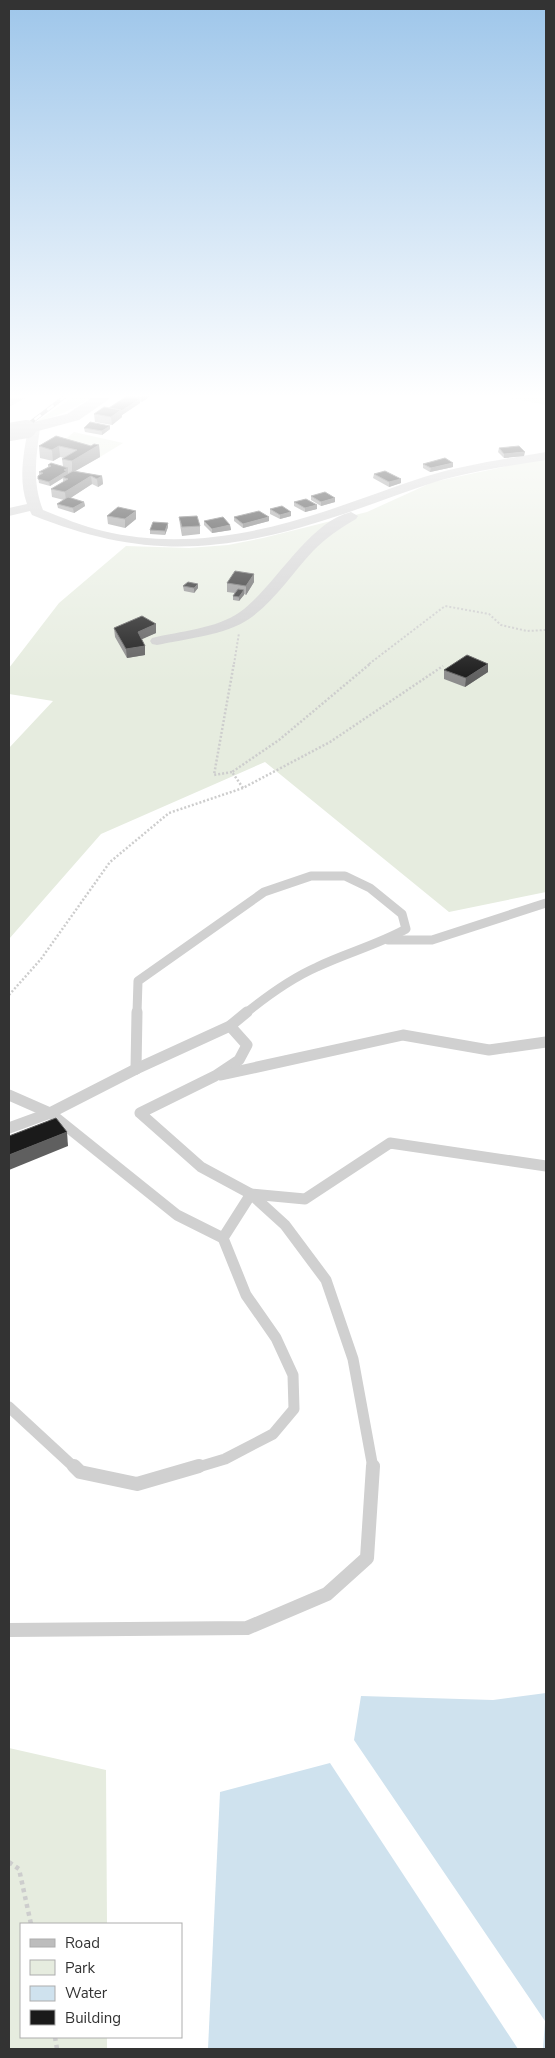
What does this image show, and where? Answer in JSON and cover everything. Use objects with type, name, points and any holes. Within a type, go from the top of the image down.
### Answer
[{"type":"street","points":[[30,491],[33,506],[37,512],[84,532],[148,543],[176,545],[209,543],[252,536],[296,525],[397,491]]},
{"type":"street","points":[[157,641],[208,629],[244,616],[274,588],[322,533],[343,519],[380,505],[379,497]]},
{"type":"street","points":[[9,512],[33,506]]},
{"type":"lane","points":[[9,1128],[50,1113],[230,1026],[262,999],[316,967],[386,940],[406,930],[402,914],[370,888],[345,876],[312,876],[264,892],[190,946],[138,980],[136,1070]]},
{"type":"lane","points":[[386,940],[432,940],[546,903]]},
{"type":"lane","points":[[9,1630],[247,1628],[327,1594],[367,1558],[374,1468],[353,1359],[326,1280],[285,1225],[251,1194],[201,1167],[140,1113],[215,1076],[239,1060],[247,1045],[230,1026]]},
{"type":"lane","points":[[215,1076],[403,1035],[490,1050],[546,1042]]},
{"type":"lane","points":[[9,1095],[50,1113],[177,1215],[223,1238],[246,1295],[276,1338],[293,1375],[294,1408],[273,1434],[225,1459],[137,1484],[80,1472],[9,1407]]},
{"type":"lane","points":[[251,1194],[305,1200],[390,1143],[546,1166]]},
{"type":"lane","points":[[223,1238],[251,1194]]},
{"type":"path","points":[[244,616],[241,620],[214,775],[232,772],[279,740],[364,668],[445,606],[489,614],[501,625],[527,631],[546,630]]},
{"type":"path","points":[[9,996],[41,959],[110,862],[168,814],[243,788],[330,742],[443,666]]},
{"type":"path","points":[[232,772],[243,788]]},
{"type":"path","points":[[9,1862],[19,1869],[31,1923]]},
{"type":"green space","points":[[413,491],[546,491],[546,892],[449,912],[265,762],[101,834],[9,939],[9,748],[53,701],[9,694],[9,668],[59,603],[126,546],[189,548],[228,545],[367,512]]},
{"type":"green space","points":[[9,1748],[106,1770],[107,1923],[20,1923],[20,2038],[107,2038],[107,2049],[9,2049]]},
{"type":"water","points":[[546,1693],[546,2049],[543,2049],[545,2021],[354,1740],[361,1696],[493,1700]]},
{"type":"water","points":[[330,1763],[518,2049],[208,2049],[220,1792]]},
{"type":"building","points":[[325,492],[335,498],[321,502],[311,496]]},
{"type":"building","points":[[68,497],[84,502],[73,508],[57,504]]},
{"type":"building","points":[[306,499],[317,505],[305,508],[294,502]]},
{"type":"building","points":[[282,506],[291,512],[280,515],[270,509]]},
{"type":"building","points":[[118,507],[136,511],[125,519],[107,516]]},
{"type":"building","points":[[259,511],[269,517],[243,524],[234,517]]},
{"type":"building","points":[[197,516],[200,526],[182,527],[179,517]]},
{"type":"building","points":[[223,517],[230,525],[212,529],[204,521]]},
{"type":"building","points":[[153,522],[168,523],[165,531],[150,530]]},
{"type":"building","points":[[235,571],[254,574],[246,586],[227,583]]},
{"type":"building","points":[[188,582],[198,584],[194,588],[183,586]]},
{"type":"building","points":[[238,589],[244,590],[239,597],[233,596]]},
{"type":"building","points":[[142,616],[156,624],[138,632],[145,646],[126,649],[114,628]]},
{"type":"building","points":[[467,655],[488,664],[466,678],[444,670]]},
{"type":"building","points":[[56,1118],[67,1132],[9,1155],[9,1136]]}]
